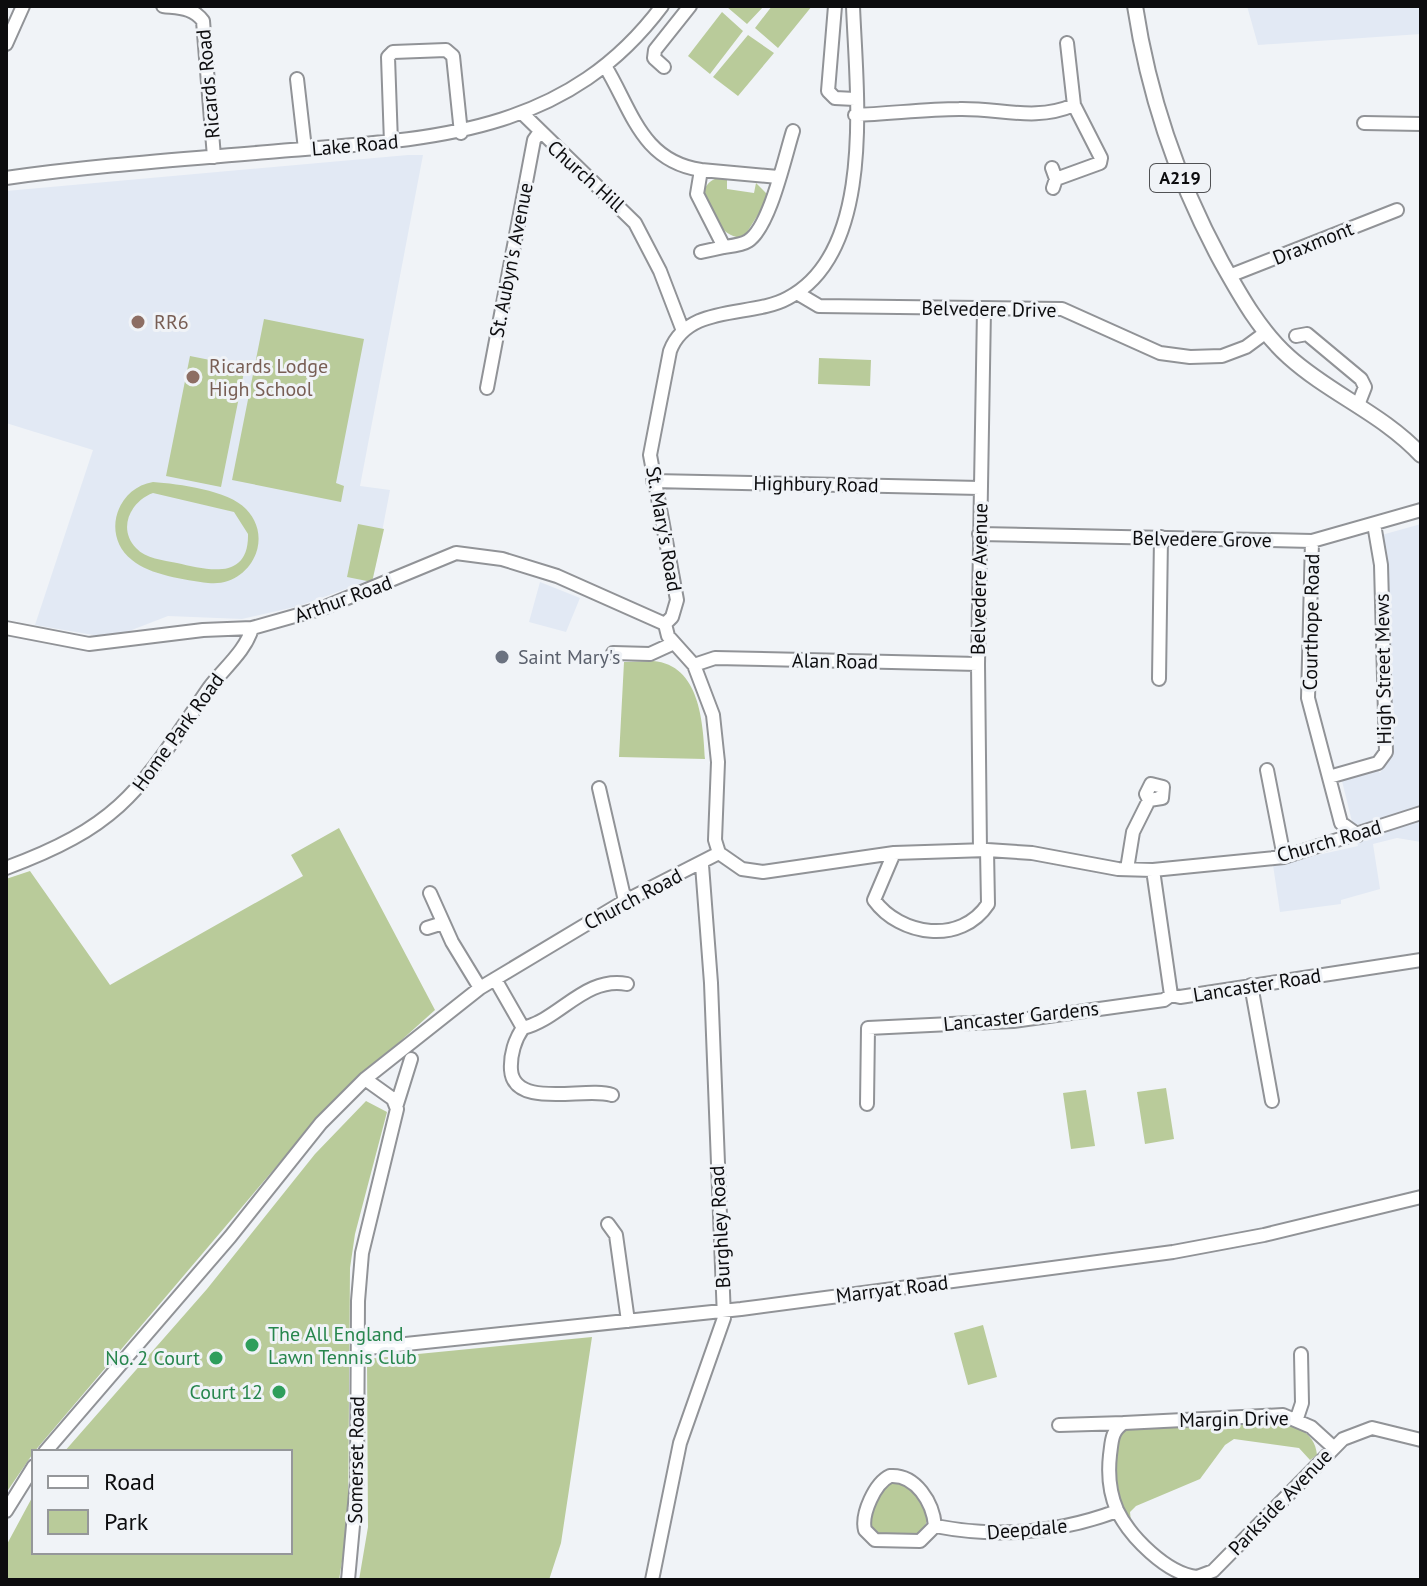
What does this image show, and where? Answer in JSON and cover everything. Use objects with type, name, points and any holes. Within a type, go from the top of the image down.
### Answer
[{"type":"main road","name":"A219","points":[[1135,6],[1162,129],[1194,212],[1265,333],[1291,359],[1358,405],[1421,455]]},
{"type":"street","points":[[6,44],[23,6]]},
{"type":"street","name":"Ricards Road","points":[[163,6],[197,13],[203,21],[214,157]]},
{"type":"street","name":"Lake Road","points":[[6,178],[391,143],[461,133],[522,113],[605,66],[634,41],[662,6]]},
{"type":"street","points":[[664,67],[654,58],[655,50],[690,6]]},
{"type":"street","points":[[835,6],[828,91],[835,98],[855,99]]},
{"type":"street","points":[[683,331],[708,319],[778,302],[797,293],[829,255],[845,221],[855,168],[853,6]]},
{"type":"street","points":[[391,143],[388,57],[393,52],[446,50],[453,56],[461,133]]},
{"type":"street","points":[[1054,179],[1100,163],[1101,158],[1074,105],[1065,52]]},
{"type":"street","points":[[605,66],[633,123],[668,161],[701,170],[778,177]]},
{"type":"street","points":[[297,79],[305,149]]},
{"type":"street","points":[[855,115],[958,108],[1029,115],[1048,114],[1074,105]]},
{"type":"street","name":"Church Hill","points":[[522,113],[539,133],[610,195],[635,223],[660,271],[683,331]]},
{"type":"street","points":[[1364,123],[1421,124]]},
{"type":"street","points":[[701,252],[747,243],[757,233],[774,195],[793,131]]},
{"type":"street","name":"St. Aubyn's Avenue","points":[[487,388],[534,140],[539,133]]},
{"type":"street","points":[[701,170],[697,194],[724,247]]},
{"type":"street","name":"Draxmont","points":[[1229,276],[1397,210]]},
{"type":"street","name":"Belvedere Drive","points":[[797,293],[819,306],[1062,309],[1160,353],[1190,357],[1222,356],[1246,347],[1265,333]]},
{"type":"street","name":"Belvedere Avenue","points":[[894,853],[874,900],[892,921],[934,930],[964,925],[988,904],[978,664],[984,309]]},
{"type":"street","name":"St. Mary's Road","points":[[683,331],[670,351],[652,432],[653,481],[677,600],[672,617],[665,624],[674,643],[694,665],[708,698],[714,725],[718,762],[715,840],[719,853]]},
{"type":"street","points":[[1296,336],[1307,334],[1361,379],[1365,387],[1358,405]]},
{"type":"street","name":"Highbury Road","points":[[653,481],[980,488]]},
{"type":"street","name":"Belvedere Grove","points":[[979,534],[1312,541],[1421,510]]},
{"type":"street","name":"High Street Mews","points":[[1329,777],[1378,763],[1386,752],[1381,565],[1374,524]]},
{"type":"street","points":[[1159,679],[1161,537]]},
{"type":"street","name":"Courthope Road","points":[[1312,541],[1308,698],[1341,823],[1358,835]]},
{"type":"street","name":"Arthur Road","points":[[6,628],[89,644],[203,630],[252,628],[323,608],[456,553],[502,559],[557,576],[665,624]]},
{"type":"street","name":"Home Park Road","points":[[6,868],[81,835],[117,811],[156,768],[224,668],[245,646],[252,628]]},
{"type":"street","points":[[613,653],[650,654],[674,643]]},
{"type":"street","name":"Alan Road","points":[[694,665],[715,658],[978,664]]},
{"type":"street","points":[[1267,770],[1284,857]]},
{"type":"street","points":[[599,788],[608,843],[625,901]]},
{"type":"street","points":[[1127,869],[1133,832],[1149,800]]},
{"type":"street","name":"Church Road","points":[[47,1450],[230,1237],[321,1123],[365,1079],[480,988],[625,901],[702,865],[719,853],[742,869],[763,872],[894,853],[984,850],[1032,853],[1127,869],[1153,870],[1284,857],[1421,813]]},
{"type":"street","name":"Burghley Road","points":[[652,1580],[680,1443],[723,1322],[724,1310],[711,983],[702,865]]},
{"type":"street","name":"Lancaster Road","points":[[1153,870],[1171,995],[1180,997],[1421,960]]},
{"type":"street","points":[[430,893],[440,907],[443,923],[480,988]]},
{"type":"street","points":[[427,928],[443,923]]},
{"type":"street","points":[[523,1028],[538,1024],[576,996],[621,978]]},
{"type":"street","points":[[495,979],[523,1028],[511,1064],[512,1076],[525,1089],[543,1095],[608,1093],[605,1076]]},
{"type":"street","points":[[1251,985],[1272,1101]]},
{"type":"street","name":"Lancaster Gardens","points":[[867,1104],[868,1022],[1013,1021],[1164,1000],[1171,995]]},
{"type":"street","name":"Somerset Road","points":[[348,1580],[357,1482],[362,1253],[397,1104],[411,1059]]},
{"type":"street","points":[[365,1079],[397,1104]]},
{"type":"street","name":"Marryat Road","points":[[358,1349],[724,1310],[1173,1252],[1264,1235],[1421,1197]]},
{"type":"street","points":[[608,1224],[616,1235],[628,1321]]},
{"type":"street","points":[[1297,1418],[1302,1403],[1301,1354]]},
{"type":"street","name":"Margin Drive","points":[[1059,1425],[1268,1415],[1297,1418],[1333,1447]]},
{"type":"street","points":[[1117,1511],[1109,1463],[1112,1436],[1124,1423]]},
{"type":"street","name":"Parkside Avenue","points":[[1117,1511],[1147,1547],[1168,1564],[1189,1576],[1204,1576],[1333,1447],[1356,1432],[1372,1428],[1421,1440]]},
{"type":"street","points":[[6,1511],[32,1469]]},
{"type":"street","points":[[897,1476],[929,1499],[935,1526],[913,1543],[875,1540],[865,1530],[863,1523],[883,1479],[897,1476]]},
{"type":"street","name":"Deepdale","points":[[935,1526],[969,1533],[1020,1533],[1088,1522],[1117,1511]]},
{"type":"shaded area","points":[[1247,6],[1421,6],[1421,34],[1258,45]]},
{"type":"shaded area","name":"Ricards Lodge High School","points":[[423,155],[360,486],[390,490],[373,579],[299,606],[242,619],[168,616],[111,638],[35,625],[93,450],[6,423],[6,191]]},
{"type":"shaded area","points":[[1421,524],[1421,842],[1397,838],[1373,844],[1380,889],[1341,900],[1341,904],[1280,912],[1273,865],[1358,846],[1341,777],[1376,768],[1380,773],[1393,750],[1384,555],[1378,536]]},
{"type":"shaded area","points":[[540,582],[580,598],[566,632],[529,622]]},
{"type":"green space","points":[[728,6],[764,6],[747,24],[727,7]]},
{"type":"green space","points":[[772,6],[812,6],[778,48],[755,28]]},
{"type":"green space","points":[[722,12],[743,31],[710,74],[688,56]]},
{"type":"green space","points":[[748,35],[774,53],[738,96],[713,77]]},
{"type":"green space","points":[[727,177],[727,189],[754,193],[756,183],[767,194],[764,205],[744,237],[736,237],[723,229],[703,193],[712,180]]},
{"type":"green space","points":[[264,319],[364,339],[336,483],[344,486],[341,502],[232,480]]},
{"type":"green space","points":[[190,356],[245,367],[221,487],[166,476]]},
{"type":"green space","points":[[819,358],[871,360],[870,386],[818,384]]},
{"type":"green space","points":[[153,482],[189,486],[238,502],[255,521],[258,534],[258,547],[246,570],[222,583],[208,583],[158,573],[132,560],[122,550],[115,526],[122,503],[140,486]],"holes":[[[153,493],[234,512],[248,534],[246,549],[242,559],[224,569],[201,568],[150,557],[136,548],[128,532],[127,524],[133,509]]]},
{"type":"green space","points":[[358,524],[384,529],[372,582],[347,577]]},
{"type":"green space","points":[[653,661],[669,665],[690,684],[700,713],[705,759],[619,757],[624,662]]},
{"type":"green space","points":[[339,828],[435,1010],[326,1108],[36,1450],[32,1450],[32,1455],[6,1493],[6,879],[30,871],[110,985],[303,876],[291,855]]},
{"type":"green space","points":[[1166,1088],[1174,1139],[1145,1144],[1137,1092]]},
{"type":"green space","points":[[1086,1090],[1095,1146],[1071,1149],[1063,1093]]},
{"type":"green space","name":"The All England Lawn Tennis Club","points":[[366,1101],[387,1112],[355,1234],[350,1268],[348,1524],[339,1580],[6,1580],[6,1546],[32,1498],[32,1554],[292,1554],[292,1450],[66,1450],[207,1289],[315,1154]]},
{"type":"green space","points":[[983,1325],[997,1377],[968,1385],[954,1333]]},
{"type":"green space","name":"The All England Lawn Tennis Club","points":[[592,1337],[561,1543],[549,1580],[359,1580],[368,1527],[367,1359]]},
{"type":"green space","points":[[1268,1420],[1293,1426],[1307,1434],[1317,1455],[1310,1460],[1299,1448],[1234,1439],[1225,1445],[1200,1479],[1136,1506],[1130,1512],[1131,1522],[1117,1488],[1114,1461],[1120,1436],[1126,1427]]},
{"type":"green space","points":[[894,1481],[916,1495],[929,1517],[923,1530],[912,1539],[876,1536],[868,1521],[882,1489]]},
{"type":"place","name":"RR6","points":[[138,322]]},
{"type":"place","name":"Ricards Lodge High School","points":[[193,377]]},
{"type":"place","name":"Saint Mary's","points":[[502,657]]},
{"type":"place","name":"The All England Lawn Tennis Club","points":[[252,1345]]},
{"type":"place","name":"No. 2 Court","points":[[216,1358]]},
{"type":"place","name":"Court 12","points":[[279,1392]]}]
